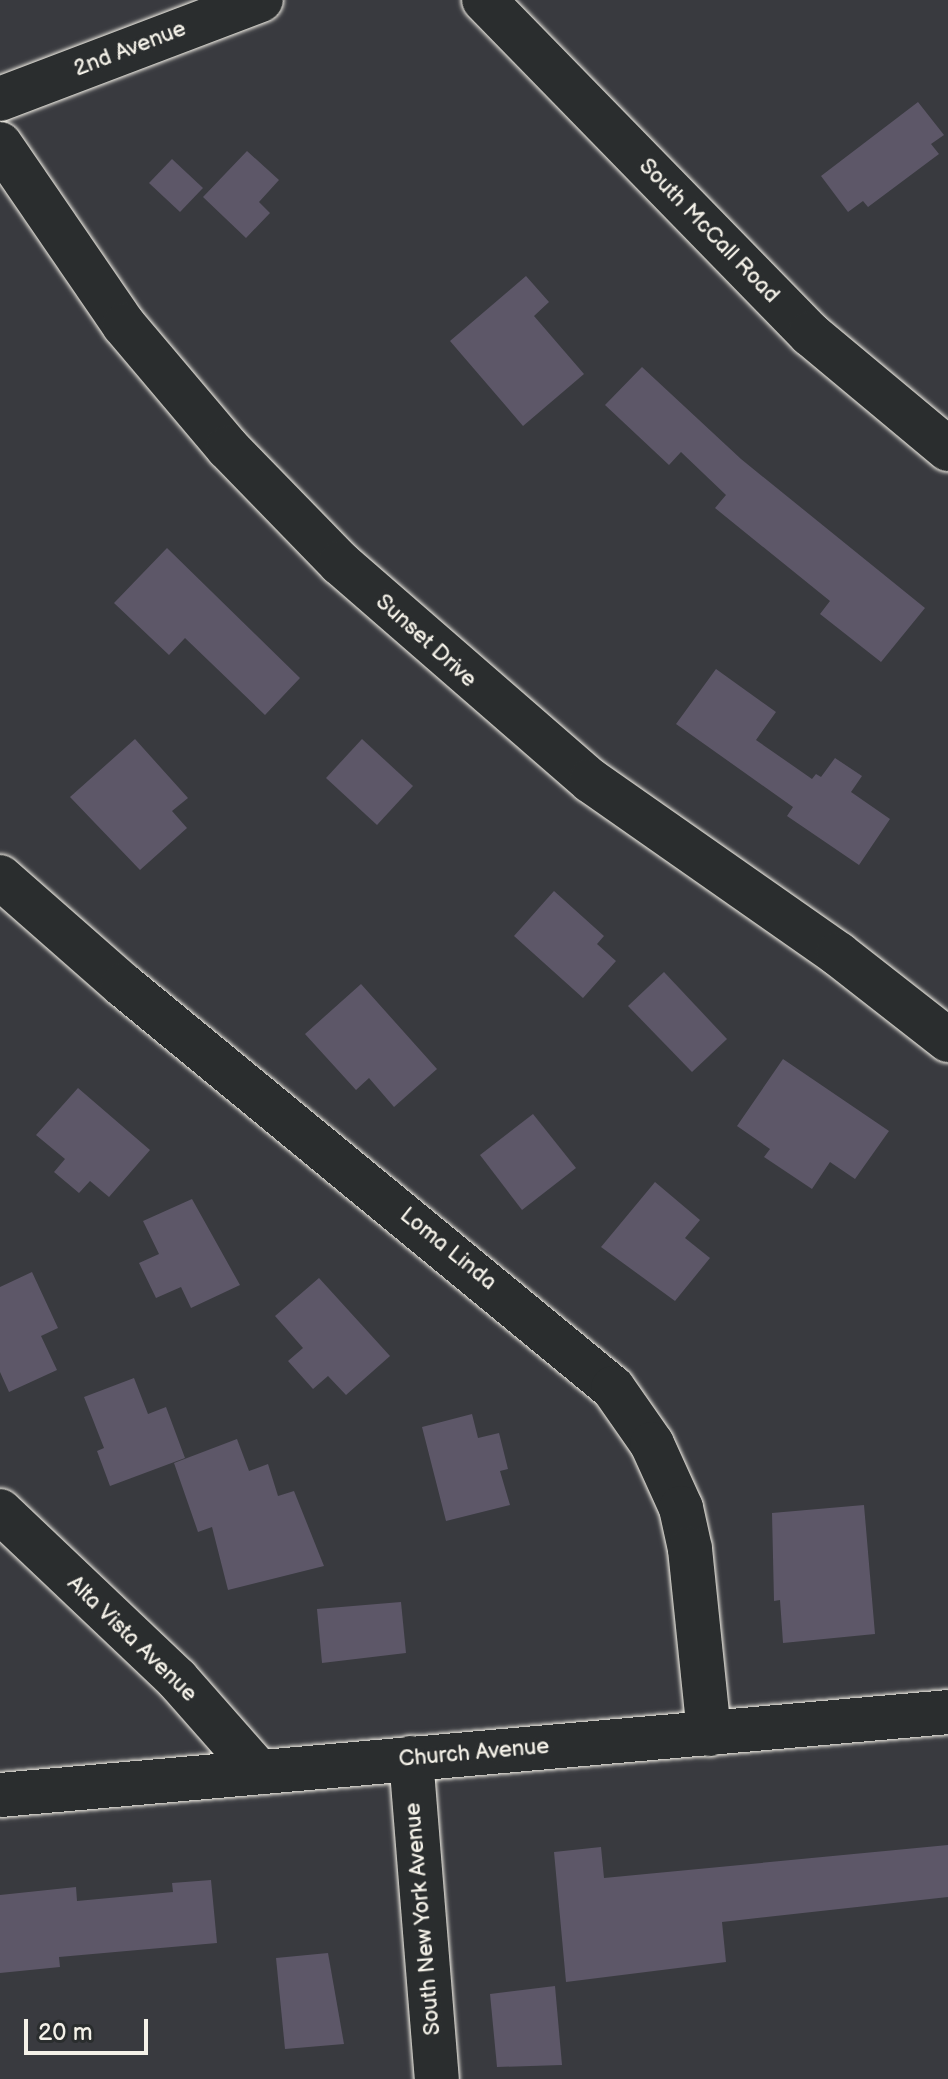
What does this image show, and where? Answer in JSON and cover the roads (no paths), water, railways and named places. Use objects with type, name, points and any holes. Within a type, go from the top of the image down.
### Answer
[{"type":"street","name":"2nd Avenue","points":[[0,99],[261,0]]},
{"type":"street","name":"South McCall Road","points":[[484,0],[810,334],[948,449]]},
{"type":"street","name":"Sunset Drive","points":[[0,144],[124,325],[228,448],[340,563],[591,781],[838,954],[948,1040]]},
{"type":"street","name":"Loma Linda","points":[[0,877],[123,985],[613,1388],[652,1444],[681,1508],[690,1549],[709,1734]]},
{"type":"street","name":"Alta Vista Avenue","points":[[0,1511],[177,1679],[259,1772]]},
{"type":"street","name":"Church Avenue","points":[[0,1795],[948,1712]]},
{"type":"street","name":"South New York Avenue","points":[[411,1758],[437,2079]]}]
